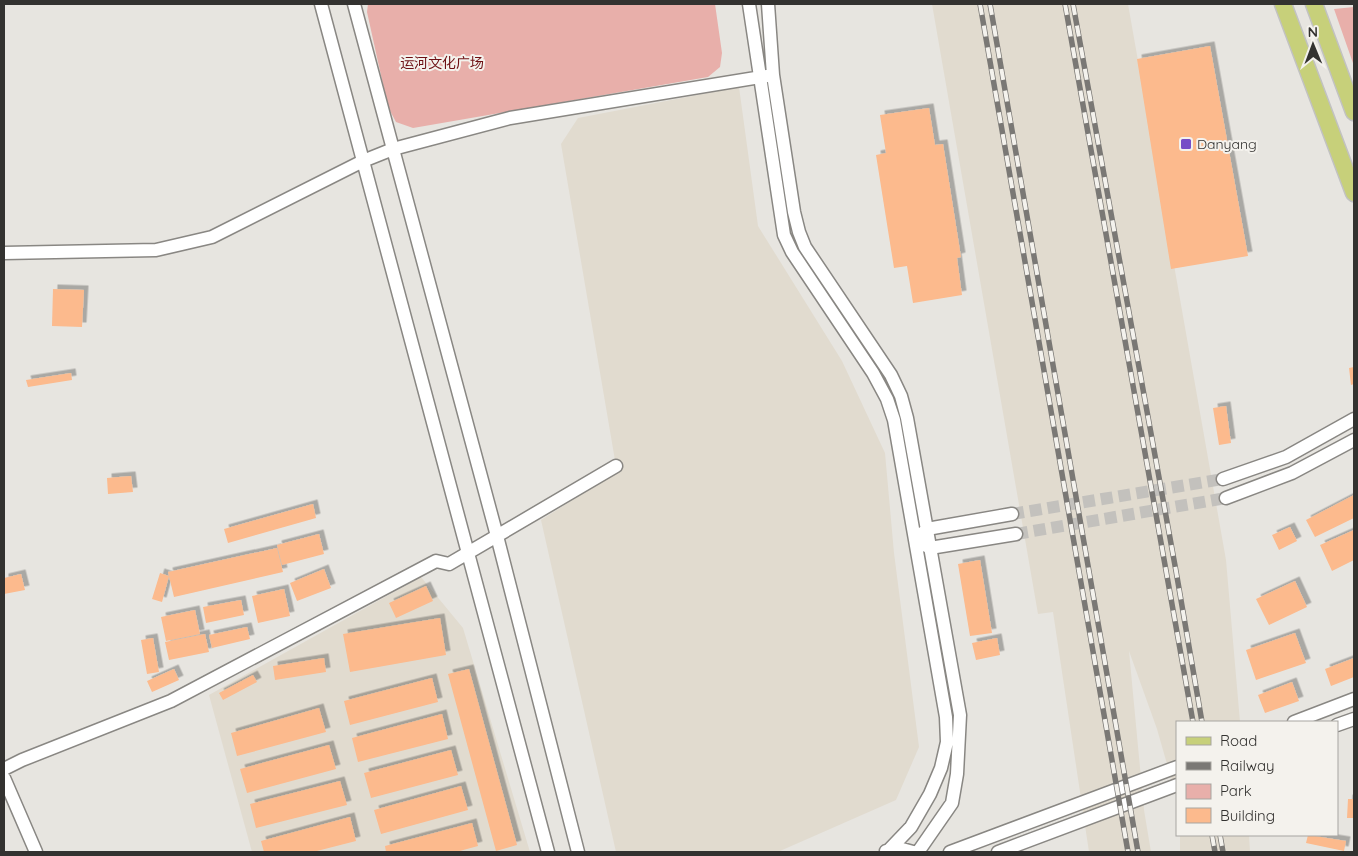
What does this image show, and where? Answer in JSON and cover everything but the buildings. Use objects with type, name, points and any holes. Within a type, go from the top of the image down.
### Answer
[{"type":"main road","points":[[1283,4],[1354,193]]},
{"type":"main road","points":[[1314,4],[1354,112]]},
{"type":"street","points":[[321,4],[548,852]]},
{"type":"street","points":[[354,4],[497,536],[578,852]]},
{"type":"street","points":[[748,4],[767,76],[799,232],[805,247],[891,375],[901,396],[907,418],[960,715],[960,742],[952,803],[918,852]]},
{"type":"street","points":[[768,4],[767,76],[784,235],[792,252],[873,373],[887,398],[894,420],[946,717],[946,742],[941,768],[930,794],[911,827],[885,851]]},
{"type":"street","points":[[4,253],[156,250],[212,238],[363,161],[393,149],[510,118],[767,76]]},
{"type":"street","points":[[1223,479],[1286,457],[1354,419]]},
{"type":"street","points":[[1226,498],[1292,473],[1354,440]]},
{"type":"street","points":[[4,769],[22,760],[171,701],[436,561],[449,564],[616,466]]},
{"type":"street","points":[[915,540],[927,529],[1012,514]]},
{"type":"street","points":[[915,540],[930,548],[1016,534]]},
{"type":"street","points":[[1297,721],[1354,699]]},
{"type":"street","points":[[1338,725],[1354,719]]},
{"type":"street","points":[[950,852],[1176,767]]},
{"type":"street","points":[[4,778],[36,852]]},
{"type":"street","points":[[998,852],[1176,785]]},
{"type":"street","points":[[885,851],[902,849],[913,852]]},
{"type":"shaded area","points":[[932,4],[1128,4],[1226,560],[1240,721],[1176,721],[1176,796],[1157,729],[1129,651],[1144,810],[1151,852],[1089,852],[1053,612],[1038,614]]},
{"type":"shaded area","points":[[739,87],[758,226],[842,361],[885,453],[894,553],[919,747],[896,800],[781,852],[616,852],[541,520],[617,472],[561,144],[578,118]]},
{"type":"shaded area","points":[[421,577],[463,628],[530,852],[252,852],[209,695]]},
{"type":"shaded area","points":[[1180,836],[1249,836],[1250,852],[1180,852]]},
{"type":"green space","name":"运河文化广场","points":[[368,4],[715,4],[722,53],[720,67],[708,77],[413,128],[396,122],[388,107],[367,12]]},
{"type":"green space","points":[[1354,7],[1354,66],[1334,9]]},
{"type":"tunnel","points":[[1012,514],[1223,479]]},
{"type":"tunnel","points":[[1016,534],[1226,498]]},
{"type":"railway","points":[[980,4],[1128,852]]},
{"type":"railway","points":[[990,4],[1138,852]]},
{"type":"railway","points":[[1065,4],[1193,721]]},
{"type":"railway","points":[[1073,4],[1202,721]]},
{"type":"railway","points":[[1212,836],[1215,852]]},
{"type":"railway","points":[[1220,836],[1223,852]]},
{"type":"place","name":"Danyang","points":[[1186,144]]}]
